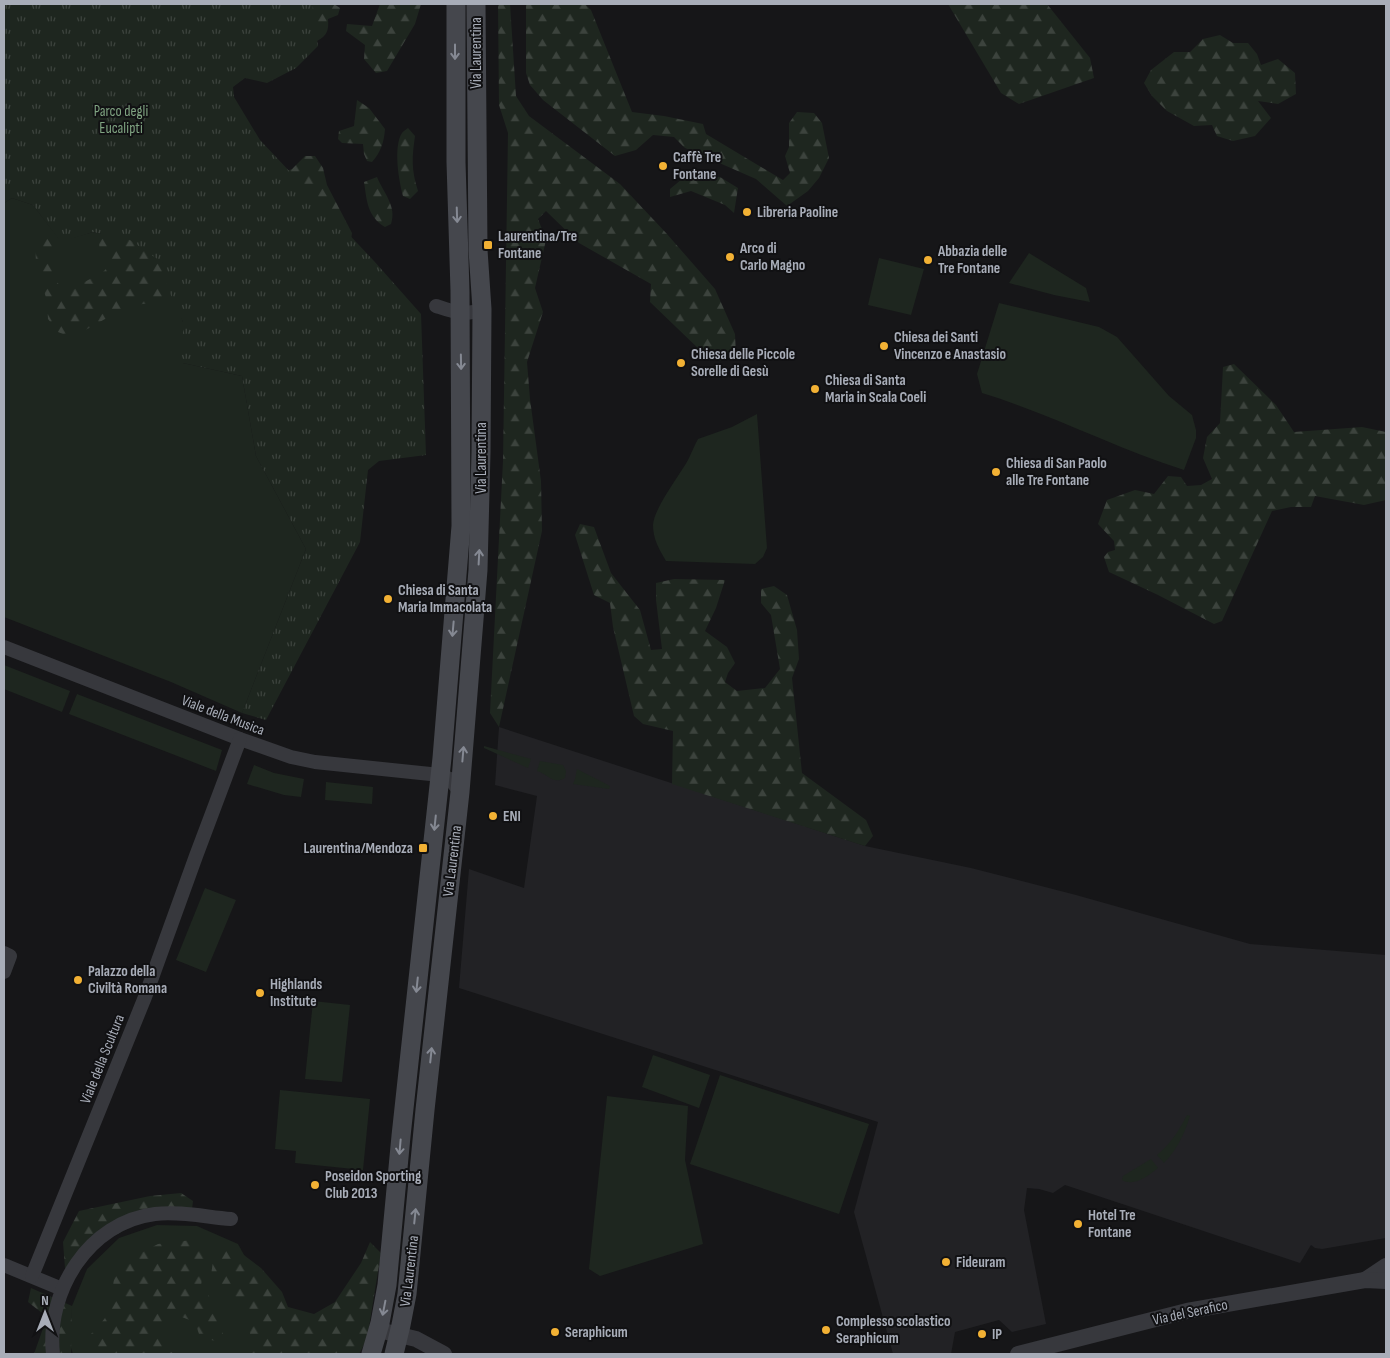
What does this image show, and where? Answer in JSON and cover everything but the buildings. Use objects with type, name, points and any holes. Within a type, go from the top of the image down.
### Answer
[{"type":"main road","name":"Via Laurentina","points":[[371,1354],[379,1330],[388,1285],[400,1145],[440,775],[462,526],[460,313],[456,162],[456,4]]},
{"type":"main road","name":"Via Laurentina","points":[[394,1354],[407,1294],[446,910],[460,792],[480,543],[482,309],[478,250],[476,4]]},
{"type":"street","points":[[436,306],[460,313],[482,309]]},
{"type":"street","name":"Viale della Musica","points":[[4,647],[291,757],[315,762],[440,775]]},
{"type":"street","name":"Viale della Scultura","points":[[32,1276],[145,997],[240,739]]},
{"type":"street","points":[[440,775],[450,779],[460,792]]},
{"type":"street","name":"Via Laurentina","points":[[426,908],[446,910]]},
{"type":"street","points":[[4,953],[10,956],[4,972]]},
{"type":"street","points":[[53,1354],[54,1319],[62,1289],[71,1271],[86,1252],[106,1234],[120,1225],[157,1214],[176,1213],[231,1219]]},
{"type":"street","points":[[4,1266],[62,1289]]},
{"type":"street","name":"Via del Serafico","points":[[1365,1280],[1386,1266]]},
{"type":"street","name":"Via del Serafico","points":[[1023,1354],[1188,1311],[1365,1280],[1386,1281]]},
{"type":"street","points":[[379,1330],[416,1339],[444,1354]]},
{"type":"shaded area","points":[[499,727],[865,846],[971,868],[1076,895],[1250,944],[1386,955],[1386,1238],[1322,1249],[1311,1245],[1300,1263],[1065,1185],[1053,1193],[1027,1188],[1024,1210],[1046,1324],[1012,1332],[999,1320],[955,1332],[951,1354],[893,1354],[854,1212],[878,1122],[459,988],[469,869],[524,888],[537,796],[495,785]]},
{"type":"green space","name":"Parco degli Eucalipti","points":[[4,4],[312,4],[318,46],[296,68],[267,83],[245,78],[233,87],[234,97],[260,140],[421,314],[426,455],[379,461],[368,470],[360,542],[266,720],[242,713],[306,549],[256,456],[242,376],[183,363],[173,352],[183,338],[183,322],[168,289],[163,263],[130,240],[93,232],[61,242],[33,205],[12,198],[4,203]]},
{"type":"green space","points":[[268,4],[334,4],[340,8],[338,15],[328,19],[327,32],[317,41]]},
{"type":"green space","points":[[380,4],[421,4],[415,24],[387,71],[376,73],[364,59],[365,45],[346,31],[347,24],[372,26]]},
{"type":"green space","points":[[498,4],[510,4],[516,96],[529,116],[620,184],[715,289],[735,334],[736,356],[720,361],[702,352],[650,302],[651,284],[579,243],[546,211],[538,219],[546,240],[535,288],[543,312],[527,362],[541,481],[542,531],[499,727],[490,713],[503,461],[508,133],[499,105]]},
{"type":"green space","points":[[526,4],[585,4],[591,10],[632,112],[703,124],[706,134],[783,180],[790,173],[785,156],[789,147],[789,123],[797,112],[814,113],[822,123],[829,158],[819,178],[808,191],[787,206],[756,179],[685,148],[674,137],[653,135],[636,150],[615,156],[543,100],[530,85],[526,73]]},
{"type":"green space","points":[[948,4],[1047,4],[1090,58],[1094,78],[1019,104],[1001,93]]},
{"type":"green space","points":[[1220,35],[1233,43],[1248,43],[1257,54],[1261,65],[1278,59],[1295,73],[1296,94],[1278,104],[1258,101],[1271,118],[1255,136],[1233,141],[1217,136],[1212,125],[1194,126],[1167,111],[1152,96],[1144,83],[1151,70],[1174,52],[1190,52],[1203,39]]},
{"type":"green space","points":[[357,100],[369,108],[385,129],[382,147],[372,162],[367,161],[363,144],[342,143],[338,139],[339,131],[354,126]]},
{"type":"green space","points":[[408,128],[415,136],[413,163],[418,191],[410,199],[403,196],[397,155],[399,139],[402,132]]},
{"type":"green space","points":[[305,156],[315,156],[323,168],[327,185],[352,233],[350,250],[286,171],[292,169]]},
{"type":"green space","points":[[688,174],[720,177],[738,188],[734,213],[725,205],[691,191],[670,197],[670,189]]},
{"type":"green space","points":[[377,177],[389,200],[392,211],[391,224],[385,227],[371,213],[366,196],[364,182]]},
{"type":"green space","points":[[12,198],[33,205],[61,241],[93,232],[130,240],[163,263],[183,322],[183,363],[242,376],[256,456],[306,549],[242,713],[171,682],[4,617],[4,203]]},
{"type":"green space","points":[[131,216],[187,298],[128,306],[82,332],[63,334],[58,332],[48,319],[47,301],[36,264],[35,238],[46,237],[54,250],[55,264],[51,274],[56,281],[66,287],[77,286],[102,273],[107,267],[99,243],[100,234],[103,230]]},
{"type":"green space","points":[[1029,253],[1086,288],[1090,302],[1009,283]]},
{"type":"green space","points":[[879,258],[924,269],[911,315],[868,305]]},
{"type":"green space","points":[[999,303],[1099,327],[1117,337],[1169,396],[1192,415],[1196,438],[1184,470],[1133,452],[1008,401],[982,393],[977,374]]},
{"type":"green space","points":[[1234,364],[1276,405],[1294,432],[1362,427],[1386,432],[1386,500],[1364,505],[1315,496],[1311,507],[1291,507],[1272,511],[1222,621],[1214,624],[1109,572],[1104,557],[1108,552],[1115,550],[1114,541],[1098,524],[1107,500],[1135,490],[1154,494],[1168,476],[1181,477],[1187,486],[1201,485],[1212,479],[1203,458],[1207,437],[1220,423],[1223,367]]},
{"type":"green space","points":[[757,414],[767,548],[763,557],[755,564],[666,561],[655,539],[654,518],[698,439],[732,427]]},
{"type":"green space","points":[[580,524],[594,527],[611,573],[640,610],[651,650],[662,649],[656,600],[656,583],[674,579],[725,580],[716,608],[705,631],[727,647],[735,663],[728,673],[725,682],[737,691],[765,688],[780,669],[771,615],[761,603],[761,589],[774,586],[787,595],[797,630],[799,659],[792,678],[802,773],[866,820],[873,836],[865,846],[672,784],[673,731],[643,724],[634,716],[613,627],[610,603],[594,595],[575,535]]},
{"type":"green space","points":[[4,665],[70,691],[62,712],[4,689]]},
{"type":"green space","points":[[77,694],[222,750],[216,771],[69,714]]},
{"type":"green space","points":[[484,746],[531,759],[528,768],[484,748]]},
{"type":"green space","points":[[540,761],[563,765],[566,771],[565,778],[554,780],[537,771]]},
{"type":"green space","points":[[254,765],[274,773],[304,779],[301,797],[284,795],[247,784]]},
{"type":"green space","points":[[577,769],[610,786],[609,789],[573,784]]},
{"type":"green space","points":[[326,782],[373,787],[372,804],[325,800]]},
{"type":"green space","points":[[205,888],[236,900],[206,972],[176,960]]},
{"type":"green space","points":[[313,1001],[350,1005],[342,1082],[305,1079]]},
{"type":"green space","points":[[653,1055],[710,1075],[699,1108],[642,1087]]},
{"type":"green space","points":[[720,1075],[869,1124],[839,1214],[690,1164]]},
{"type":"green space","points":[[280,1090],[370,1099],[363,1170],[295,1163],[296,1151],[275,1149]]},
{"type":"green space","points":[[607,1096],[688,1106],[685,1160],[703,1244],[600,1276],[589,1269]]},
{"type":"green space","points":[[1187,1115],[1190,1116],[1182,1137],[1164,1163],[1157,1155],[1174,1136]]},
{"type":"green space","points":[[1151,1159],[1158,1168],[1150,1174],[1141,1180],[1127,1182],[1122,1180],[1123,1176]]},
{"type":"green space","points":[[181,1193],[193,1201],[191,1217],[153,1215],[95,1246],[80,1270],[65,1268],[63,1242],[79,1211],[150,1196]]},
{"type":"green space","points":[[157,1225],[197,1226],[238,1244],[278,1316],[264,1354],[73,1354],[70,1345],[72,1306],[87,1269],[119,1238]]},
{"type":"green space","points":[[192,1240],[206,1248],[201,1286],[209,1296],[223,1334],[219,1342],[200,1337],[195,1322],[179,1316],[165,1318],[159,1331],[168,1351],[178,1354],[93,1354],[88,1337],[108,1312],[116,1266],[158,1244]]},
{"type":"green space","points":[[370,1242],[381,1253],[367,1339],[359,1354],[247,1354],[251,1345],[249,1322],[211,1276],[214,1253],[232,1246],[261,1268],[282,1292],[288,1307],[314,1314],[335,1302],[361,1263]]},
{"type":"green space","points":[[31,1288],[72,1306],[71,1354],[34,1354],[47,1317],[28,1302]]},
{"type":"place","name":"Caffè Tre Fontane","points":[[663,166]]},
{"type":"place","name":"Libreria Paoline","points":[[747,212]]},
{"type":"place","name":"Laurentina/Tre Fontane","points":[[488,245]]},
{"type":"place","name":"Arco di Carlo Magno","points":[[730,257]]},
{"type":"place","name":"Abbazia delle Tre Fontane","points":[[928,260]]},
{"type":"place","name":"Chiesa dei Santi Vincenzo e Anastasio","points":[[884,346]]},
{"type":"place","name":"Chiesa delle Piccole Sorelle di Gesù","points":[[681,363]]},
{"type":"place","name":"Chiesa di Santa Maria in Scala Coeli","points":[[815,389]]},
{"type":"place","name":"Chiesa di San Paolo alle Tre Fontane","points":[[996,472]]},
{"type":"place","name":"Chiesa di Santa Maria Immacolata","points":[[388,599]]},
{"type":"place","name":"ENI","points":[[493,816]]},
{"type":"place","name":"Laurentina/Mendoza","points":[[423,848]]},
{"type":"place","name":"Palazzo della Civiltà Romana","points":[[78,980]]},
{"type":"place","name":"Highlands Institute","points":[[260,993]]},
{"type":"place","name":"Poseidon Sporting Club 2013","points":[[315,1185]]},
{"type":"place","name":"Hotel Tre Fontane","points":[[1078,1224]]},
{"type":"place","name":"Fideuram","points":[[946,1262]]},
{"type":"place","name":"Complesso scolastico Seraphicum","points":[[826,1330]]},
{"type":"place","name":"Seraphicum","points":[[555,1332]]},
{"type":"place","name":"IP","points":[[982,1334]]}]
